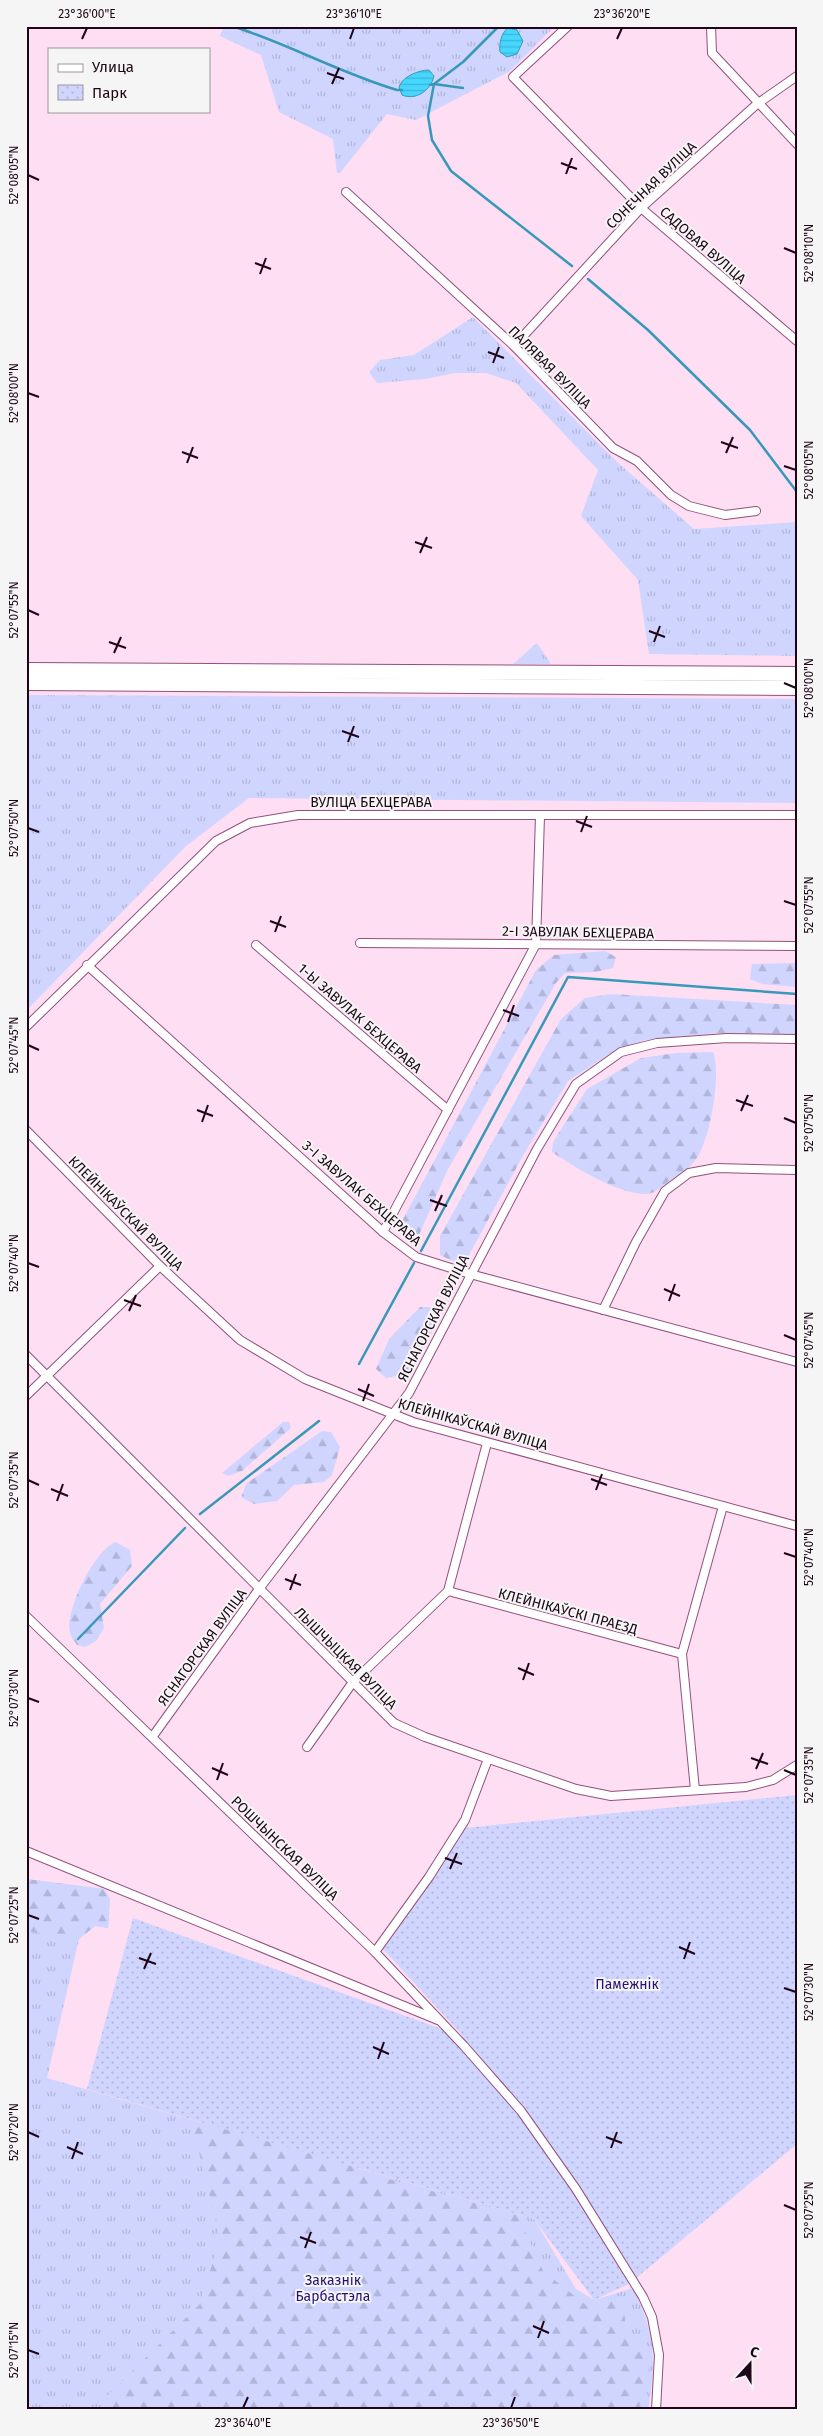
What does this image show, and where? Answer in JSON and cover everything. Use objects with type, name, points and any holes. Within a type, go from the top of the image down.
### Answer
[{"type":"highway","points":[[26,670],[797,674]]},
{"type":"highway","points":[[26,683],[797,688]]},
{"type":"street","name":"САДОВАЯ ВУЛІЦА","points":[[568,26],[513,77],[641,208],[797,341]]},
{"type":"street","points":[[711,26],[712,53],[757,104],[797,144]]},
{"type":"street","name":"СОНЕЧНАЯ ВУЛІЦА","points":[[514,346],[641,208],[757,104],[797,76]]},
{"type":"street","name":"ПАЛЯВАЯ ВУЛІЦА","points":[[346,192],[514,346],[613,448],[637,461],[671,495],[689,506],[725,515],[756,511]]},
{"type":"street","name":"ВУЛІЦА БЕХЦЕРАВА","points":[[26,1027],[216,841],[250,823],[298,815],[797,815]]},
{"type":"street","points":[[383,1232],[536,944],[540,816]]},
{"type":"street","name":"2-І ЗАВУЛАК БЕХЦЕРАВА","points":[[360,942],[797,946]]},
{"type":"street","name":"1-Ы ЗАВУЛАК БЕХЦЕРАВА","points":[[256,945],[448,1110]]},
{"type":"street","name":"3-І ЗАВУЛАК БЕХЦЕРАВА","points":[[87,966],[383,1232],[416,1257],[470,1274],[797,1362]]},
{"type":"street","name":"ЯСНАГОРСКАЯ ВУЛІЦА","points":[[153,1736],[259,1589],[409,1392],[537,1149],[576,1084],[621,1052],[657,1043],[727,1038],[797,1039]]},
{"type":"street","name":"КЛЕЙНІКАЎСКАЙ ВУЛІЦА","points":[[26,1130],[160,1266],[240,1340],[305,1379],[393,1415],[486,1443],[797,1526]]},
{"type":"street","points":[[603,1310],[636,1242],[665,1191],[689,1173],[716,1168],[797,1170]]},
{"type":"street","points":[[26,1396],[160,1266]]},
{"type":"street","name":"ЛЫШЧЫЦКАЯ ВУЛІЦА","points":[[26,1355],[394,1723],[425,1737],[576,1789],[611,1796],[746,1787],[773,1780],[797,1765]]},
{"type":"street","points":[[307,1747],[353,1682],[448,1592],[486,1443]]},
{"type":"street","points":[[695,1790],[682,1654],[723,1506]]},
{"type":"street","name":"КЛЕЙНІКАЎСКІ ПРАЕЗД","points":[[448,1592],[682,1654]]},
{"type":"street","name":"РОШЧЫНСКАЯ ВУЛІЦА","points":[[26,1616],[153,1736],[375,1952],[442,2022],[521,2111],[576,2189],[642,2297],[652,2317],[660,2355],[656,2410]]},
{"type":"street","points":[[375,1952],[429,1877],[465,1820],[488,1759]]},
{"type":"street","points":[[26,1851],[442,2022]]},
{"type":"green space","points":[[224,26],[555,26],[510,71],[416,120],[387,114],[340,173],[337,173],[333,139],[279,112],[261,55],[220,36]]},
{"type":"green space","points":[[473,317],[617,462],[694,529],[797,522],[797,656],[649,654],[638,580],[581,516],[598,470],[516,383],[486,373],[455,373],[425,379],[377,383],[369,372],[380,360],[414,355]]},
{"type":"green space","points":[[537,643],[551,664],[513,664]]},
{"type":"green space","points":[[26,695],[797,699],[797,803],[249,798],[186,846],[26,1011]]},
{"type":"green space","points":[[605,951],[616,957],[613,968],[596,972],[565,973],[556,983],[447,1171],[419,1235],[411,1242],[401,1235],[401,1223],[536,970],[554,955]]},
{"type":"green space","points":[[797,963],[797,987],[762,984],[750,979],[752,964]]},
{"type":"green space","points":[[611,994],[797,1005],[797,1034],[717,1033],[644,1040],[609,1054],[568,1081],[525,1152],[469,1255],[457,1263],[440,1255],[440,1236],[561,1019],[585,998]]},
{"type":"green space","points":[[713,1052],[716,1076],[715,1092],[705,1141],[691,1166],[652,1193],[635,1193],[622,1190],[597,1179],[552,1152],[553,1142],[587,1089],[641,1058],[676,1053]]},
{"type":"green space","points":[[420,1307],[430,1307],[436,1313],[437,1322],[408,1374],[386,1378],[376,1369],[389,1339]]},
{"type":"green space","points":[[283,1422],[289,1422],[291,1428],[242,1471],[228,1476],[222,1473]]},
{"type":"green space","points":[[322,1431],[331,1432],[340,1447],[332,1475],[324,1482],[294,1485],[277,1501],[254,1504],[241,1497],[247,1483]]},
{"type":"green space","points":[[116,1542],[130,1550],[132,1566],[100,1604],[104,1628],[96,1641],[85,1647],[77,1645],[70,1634],[70,1622],[77,1596],[83,1581],[99,1556]]},
{"type":"green space","name":"Памежнік","points":[[797,1795],[797,2144],[629,2284],[594,2300],[534,2219],[87,2089],[133,1918],[464,2037],[381,1947],[465,1828]]},
{"type":"green space","name":"Заказнік Барбастэла","points":[[26,1879],[104,1889],[110,1899],[108,1928],[95,1926],[79,1939],[47,2078],[534,2219],[576,2289],[594,2300],[633,2288],[646,2319],[652,2347],[653,2376],[648,2410],[26,2410]]},
{"type":"green space","points":[[26,1879],[104,1889],[110,1899],[108,1928],[95,1926],[79,1939],[26,1931]]},
{"type":"green space","name":"Заказнік Барбастэла","points":[[213,2110],[374,2175],[518,2215],[543,2271],[591,2309],[622,2296],[625,2321],[651,2374],[638,2410],[106,2410],[106,2397],[200,2304],[220,2238],[194,2132]]},
{"type":"water","points":[[508,28],[517,30],[523,41],[517,54],[507,57],[500,52],[500,46],[502,36]]},
{"type":"water","points":[[429,70],[434,76],[426,90],[412,97],[402,95],[399,87],[403,80],[415,73]]},
{"type":"waterway","points":[[463,88],[434,84],[463,62],[499,26]]},
{"type":"waterway","points":[[238,28],[357,76],[402,90]]},
{"type":"waterway","points":[[430,85],[434,84],[428,116],[432,140],[451,171],[572,266]]},
{"type":"waterway","points":[[588,279],[648,330],[750,430],[797,492]]},
{"type":"waterway","points":[[421,1251],[568,977],[797,994]]},
{"type":"waterway","points":[[359,1364],[414,1263]]},
{"type":"waterway","points":[[200,1514],[319,1421]]},
{"type":"waterway","points":[[78,1639],[185,1528]]}]
